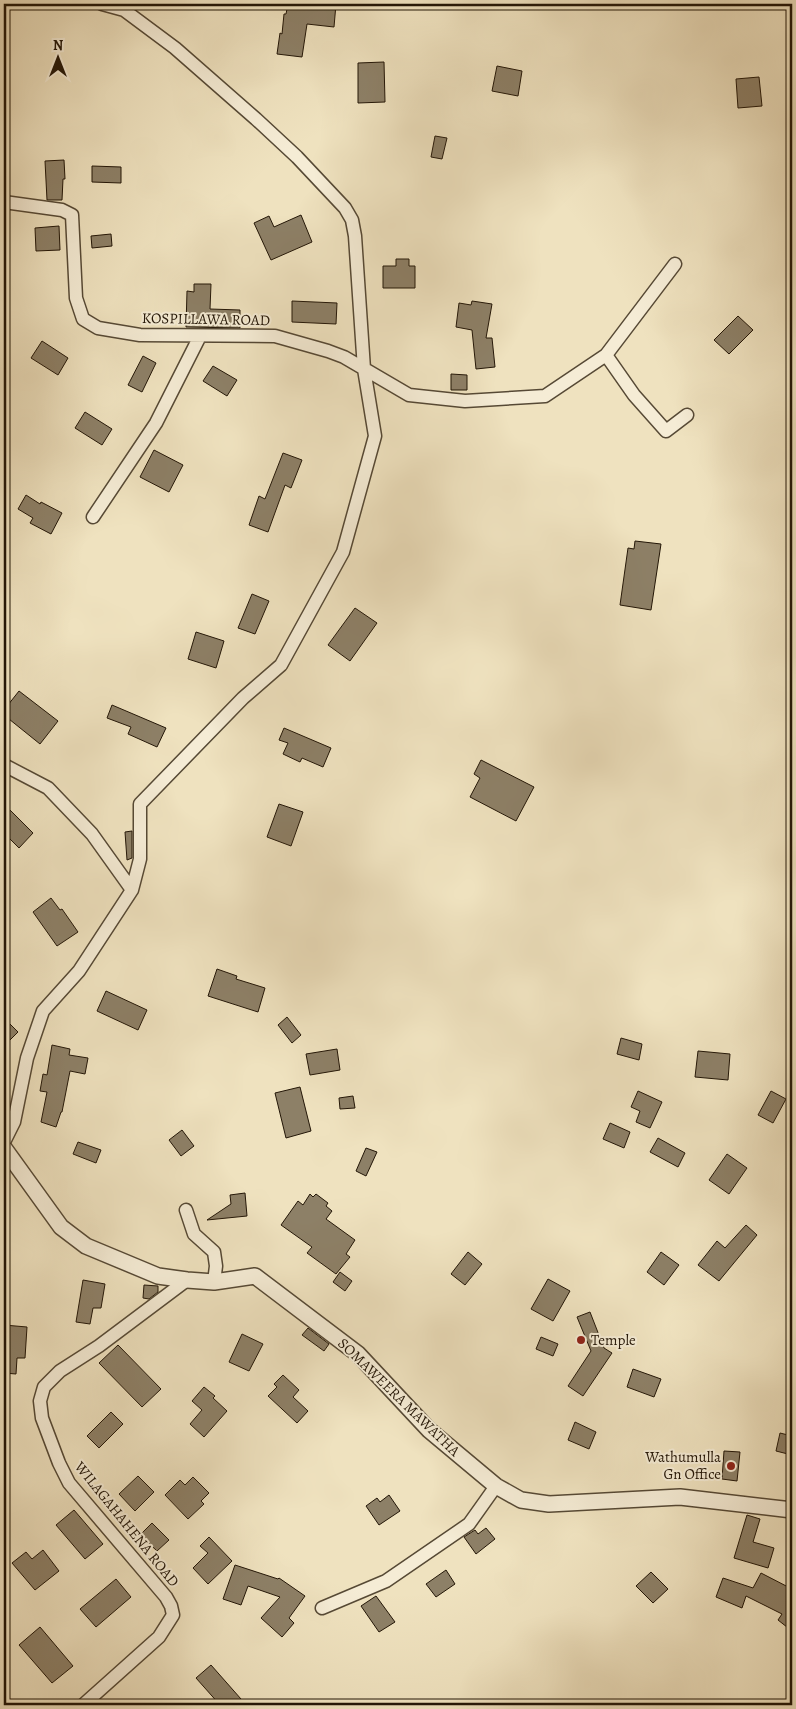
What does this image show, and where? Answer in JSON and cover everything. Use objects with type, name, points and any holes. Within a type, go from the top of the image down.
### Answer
[{"type":"street","points":[[4,1142],[14,1122],[27,1058],[43,1011],[79,971],[132,890],[140,859],[140,804],[243,698],[281,665],[343,552],[376,436],[364,369],[355,236],[352,220],[345,208],[297,157],[209,76],[124,10],[102,4]]},
{"type":"street","name":"KOSPILLAWA ROAD","points":[[4,202],[62,210],[72,215],[76,298],[83,319],[98,328],[132,334],[275,336],[344,357],[409,395],[465,401],[545,396],[606,355],[675,264]]},
{"type":"street","points":[[93,517],[156,423],[200,336]]},
{"type":"street","points":[[606,355],[634,395],[666,431],[687,415]]},
{"type":"street","points":[[4,766],[48,788],[92,834],[132,890]]},
{"type":"street","name":"SOMAWEERA MAWATHA","points":[[4,1148],[61,1227],[86,1246],[158,1276],[214,1282],[255,1276],[263,1281],[358,1354],[429,1430],[496,1486],[521,1500],[549,1504],[680,1498],[792,1510]]},
{"type":"street","points":[[186,1210],[194,1234],[214,1252],[216,1266],[214,1282]]},
{"type":"street","name":"WILAGAHAHENA ROAD","points":[[83,1705],[159,1636],[173,1616],[171,1606],[166,1597],[70,1482],[59,1463],[42,1418],[40,1401],[44,1387],[60,1371],[99,1346],[187,1280]]},
{"type":"street","points":[[322,1608],[386,1581],[469,1524],[496,1486]]},
{"type":"building","points":[[288,4],[336,4],[334,27],[307,24],[302,57],[277,54],[284,14],[286,14]]},
{"type":"building","points":[[384,62],[385,102],[358,103],[358,63]]},
{"type":"building","points":[[497,66],[522,71],[518,96],[492,91]]},
{"type":"building","points":[[759,77],[762,106],[738,108],[736,79]]},
{"type":"building","points":[[435,136],[447,138],[442,159],[431,157]]},
{"type":"building","points":[[64,160],[65,179],[63,179],[62,200],[47,200],[45,161]]},
{"type":"building","points":[[92,166],[121,167],[121,183],[92,182]]},
{"type":"building","points":[[301,215],[312,242],[271,260],[254,223],[269,216],[274,227]]},
{"type":"building","points":[[59,226],[60,250],[36,251],[35,228]]},
{"type":"building","points":[[111,234],[112,246],[92,248],[91,236]]},
{"type":"building","points":[[396,259],[409,259],[409,266],[415,266],[415,288],[383,288],[383,266],[396,266]]},
{"type":"building","points":[[194,284],[211,284],[210,309],[240,310],[240,328],[186,327],[187,291],[194,292]]},
{"type":"building","points":[[292,301],[337,303],[336,324],[292,322]]},
{"type":"building","points":[[472,301],[492,304],[486,338],[492,338],[495,367],[476,369],[472,330],[456,327],[459,303],[471,305]]},
{"type":"building","points":[[738,316],[753,330],[729,354],[714,340]]},
{"type":"building","points":[[42,341],[68,358],[58,375],[31,358]]},
{"type":"building","points":[[143,356],[156,363],[142,392],[128,385]]},
{"type":"building","points":[[213,366],[237,380],[227,396],[203,381]]},
{"type":"building","points":[[451,374],[467,375],[467,390],[451,390]]},
{"type":"building","points":[[85,412],[112,429],[102,445],[75,428]]},
{"type":"building","points":[[154,450],[183,465],[169,492],[140,477]]},
{"type":"building","points":[[283,453],[302,460],[291,488],[285,485],[268,532],[249,525],[259,496],[265,499]]},
{"type":"building","points":[[26,495],[40,504],[41,502],[62,513],[51,534],[30,523],[33,518],[18,509]]},
{"type":"building","points":[[635,541],[661,544],[651,610],[620,605],[628,548],[634,549]]},
{"type":"building","points":[[252,594],[269,601],[255,634],[238,628]]},
{"type":"building","points":[[355,608],[377,623],[350,661],[328,645]]},
{"type":"building","points":[[196,632],[224,641],[216,668],[188,659]]},
{"type":"building","points":[[19,691],[58,721],[40,744],[4,715],[4,710]]},
{"type":"building","points":[[112,705],[166,728],[157,747],[128,734],[131,727],[107,718]]},
{"type":"building","points":[[284,728],[331,748],[323,767],[302,758],[300,762],[283,754],[288,743],[279,740]]},
{"type":"building","points":[[481,760],[534,787],[516,821],[470,797],[480,778],[474,774]]},
{"type":"building","points":[[4,804],[33,833],[19,848],[4,833]]},
{"type":"building","points":[[279,804],[303,812],[291,846],[267,837]]},
{"type":"building","points":[[132,831],[132,858],[127,860],[125,832]]},
{"type":"building","points":[[51,898],[60,910],[62,909],[78,932],[57,946],[33,912]]},
{"type":"building","points":[[217,969],[237,976],[236,979],[265,988],[258,1012],[208,996]]},
{"type":"building","points":[[106,991],[147,1010],[138,1030],[97,1011]]},
{"type":"building","points":[[287,1017],[301,1035],[292,1043],[278,1025]]},
{"type":"building","points":[[4,1018],[18,1032],[4,1046]]},
{"type":"building","points":[[621,1038],[642,1044],[639,1060],[617,1054]]},
{"type":"building","points":[[52,1045],[70,1049],[69,1055],[88,1058],[85,1074],[70,1071],[62,1112],[56,1127],[41,1122],[47,1092],[40,1091],[43,1074],[47,1075]]},
{"type":"building","points":[[337,1049],[340,1070],[310,1075],[306,1054]]},
{"type":"building","points":[[698,1051],[730,1054],[728,1080],[695,1077]]},
{"type":"building","points":[[300,1087],[311,1131],[286,1138],[275,1093]]},
{"type":"building","points":[[638,1091],[662,1102],[650,1128],[636,1122],[640,1111],[631,1107]]},
{"type":"building","points":[[771,1091],[786,1099],[773,1123],[758,1115]]},
{"type":"building","points":[[353,1096],[355,1108],[340,1109],[339,1098]]},
{"type":"building","points":[[610,1123],[630,1132],[624,1148],[603,1139]]},
{"type":"building","points":[[182,1130],[194,1146],[181,1156],[169,1140]]},
{"type":"building","points":[[658,1138],[685,1153],[678,1167],[650,1152]]},
{"type":"building","points":[[78,1142],[101,1150],[96,1163],[73,1154]]},
{"type":"building","points":[[366,1148],[377,1152],[366,1176],[356,1171]]},
{"type":"building","points":[[727,1154],[747,1168],[729,1194],[709,1180]]},
{"type":"building","points":[[245,1193],[247,1216],[207,1220],[231,1204],[230,1195]]},
{"type":"building","points":[[310,1194],[313,1197],[316,1194],[328,1203],[326,1206],[332,1211],[326,1219],[355,1240],[346,1254],[350,1257],[336,1274],[307,1253],[312,1247],[281,1225],[298,1201],[303,1205]]},
{"type":"building","points":[[746,1225],[757,1235],[719,1281],[698,1265],[717,1241],[725,1248]]},
{"type":"building","points":[[468,1252],[482,1264],[465,1285],[451,1274]]},
{"type":"building","points":[[661,1252],[679,1265],[664,1285],[647,1272]]},
{"type":"building","points":[[340,1272],[352,1281],[345,1291],[333,1282]]},
{"type":"building","points":[[548,1279],[570,1291],[553,1321],[531,1309]]},
{"type":"building","points":[[83,1280],[105,1284],[101,1308],[93,1308],[90,1324],[76,1322]]},
{"type":"building","points":[[144,1285],[158,1286],[158,1292],[149,1299],[143,1298]]},
{"type":"building","points":[[590,1312],[604,1348],[612,1353],[583,1396],[568,1386],[591,1351],[577,1317]]},
{"type":"building","points":[[4,1325],[27,1327],[25,1358],[17,1358],[16,1374],[4,1373]]},
{"type":"building","points":[[308,1328],[329,1344],[324,1351],[302,1335]]},
{"type":"building","points":[[242,1334],[263,1344],[249,1371],[229,1362]]},
{"type":"building","points":[[541,1337],[558,1344],[553,1356],[536,1349]]},
{"type":"building","points":[[118,1345],[161,1389],[142,1407],[99,1363]]},
{"type":"building","points":[[633,1369],[661,1379],[654,1397],[627,1387]]},
{"type":"building","points":[[283,1375],[299,1390],[293,1397],[308,1411],[297,1423],[268,1396],[277,1387],[274,1384]]},
{"type":"building","points":[[204,1387],[215,1396],[213,1398],[227,1411],[204,1437],[190,1424],[202,1410],[192,1401]]},
{"type":"building","points":[[111,1412],[123,1424],[99,1448],[87,1436]]},
{"type":"building","points":[[575,1422],[596,1432],[589,1449],[568,1440]]},
{"type":"building","points":[[780,1433],[792,1436],[792,1455],[776,1451]]},
{"type":"building","name":"Wathumulla Gn Office","points":[[724,1451],[740,1452],[737,1481],[722,1479]]},
{"type":"building","points":[[138,1476],[154,1492],[135,1511],[119,1494]]},
{"type":"building","points":[[193,1477],[209,1493],[201,1501],[204,1504],[188,1519],[165,1495],[180,1480],[185,1485]]},
{"type":"building","points":[[389,1495],[400,1511],[379,1525],[366,1506],[377,1498],[380,1502]]},
{"type":"building","points":[[74,1510],[103,1544],[85,1559],[56,1525]]},
{"type":"building","points":[[747,1515],[760,1519],[753,1542],[774,1548],[768,1568],[734,1558]]},
{"type":"building","points":[[152,1523],[169,1540],[157,1551],[140,1535]]},
{"type":"building","points":[[486,1528],[495,1539],[476,1554],[464,1537],[475,1530],[478,1534]]},
{"type":"building","points":[[209,1537],[232,1561],[208,1584],[193,1568],[208,1553],[200,1546]]},
{"type":"building","points":[[43,1550],[59,1571],[35,1590],[12,1563],[26,1552],[32,1559]]},
{"type":"building","points":[[235,1565],[279,1578],[305,1596],[289,1618],[294,1623],[282,1637],[261,1618],[280,1597],[248,1586],[241,1605],[223,1599]]},
{"type":"building","points":[[446,1570],[455,1584],[436,1597],[426,1584]]},
{"type":"building","points":[[651,1572],[668,1589],[653,1603],[636,1586]]},
{"type":"building","points":[[761,1573],[792,1589],[792,1631],[778,1620],[782,1614],[746,1596],[742,1608],[716,1597],[723,1578],[753,1588]]},
{"type":"building","points":[[116,1579],[131,1597],[96,1627],[80,1609]]},
{"type":"building","points":[[376,1596],[395,1622],[379,1632],[361,1606]]},
{"type":"building","points":[[40,1627],[73,1666],[52,1683],[19,1645]]},
{"type":"building","points":[[211,1665],[241,1699],[235,1705],[220,1705],[196,1678]]},
{"type":"place","name":"Temple","points":[[581,1340]]},
{"type":"place","name":"Wathumulla Gn Office","points":[[731,1466]]}]
